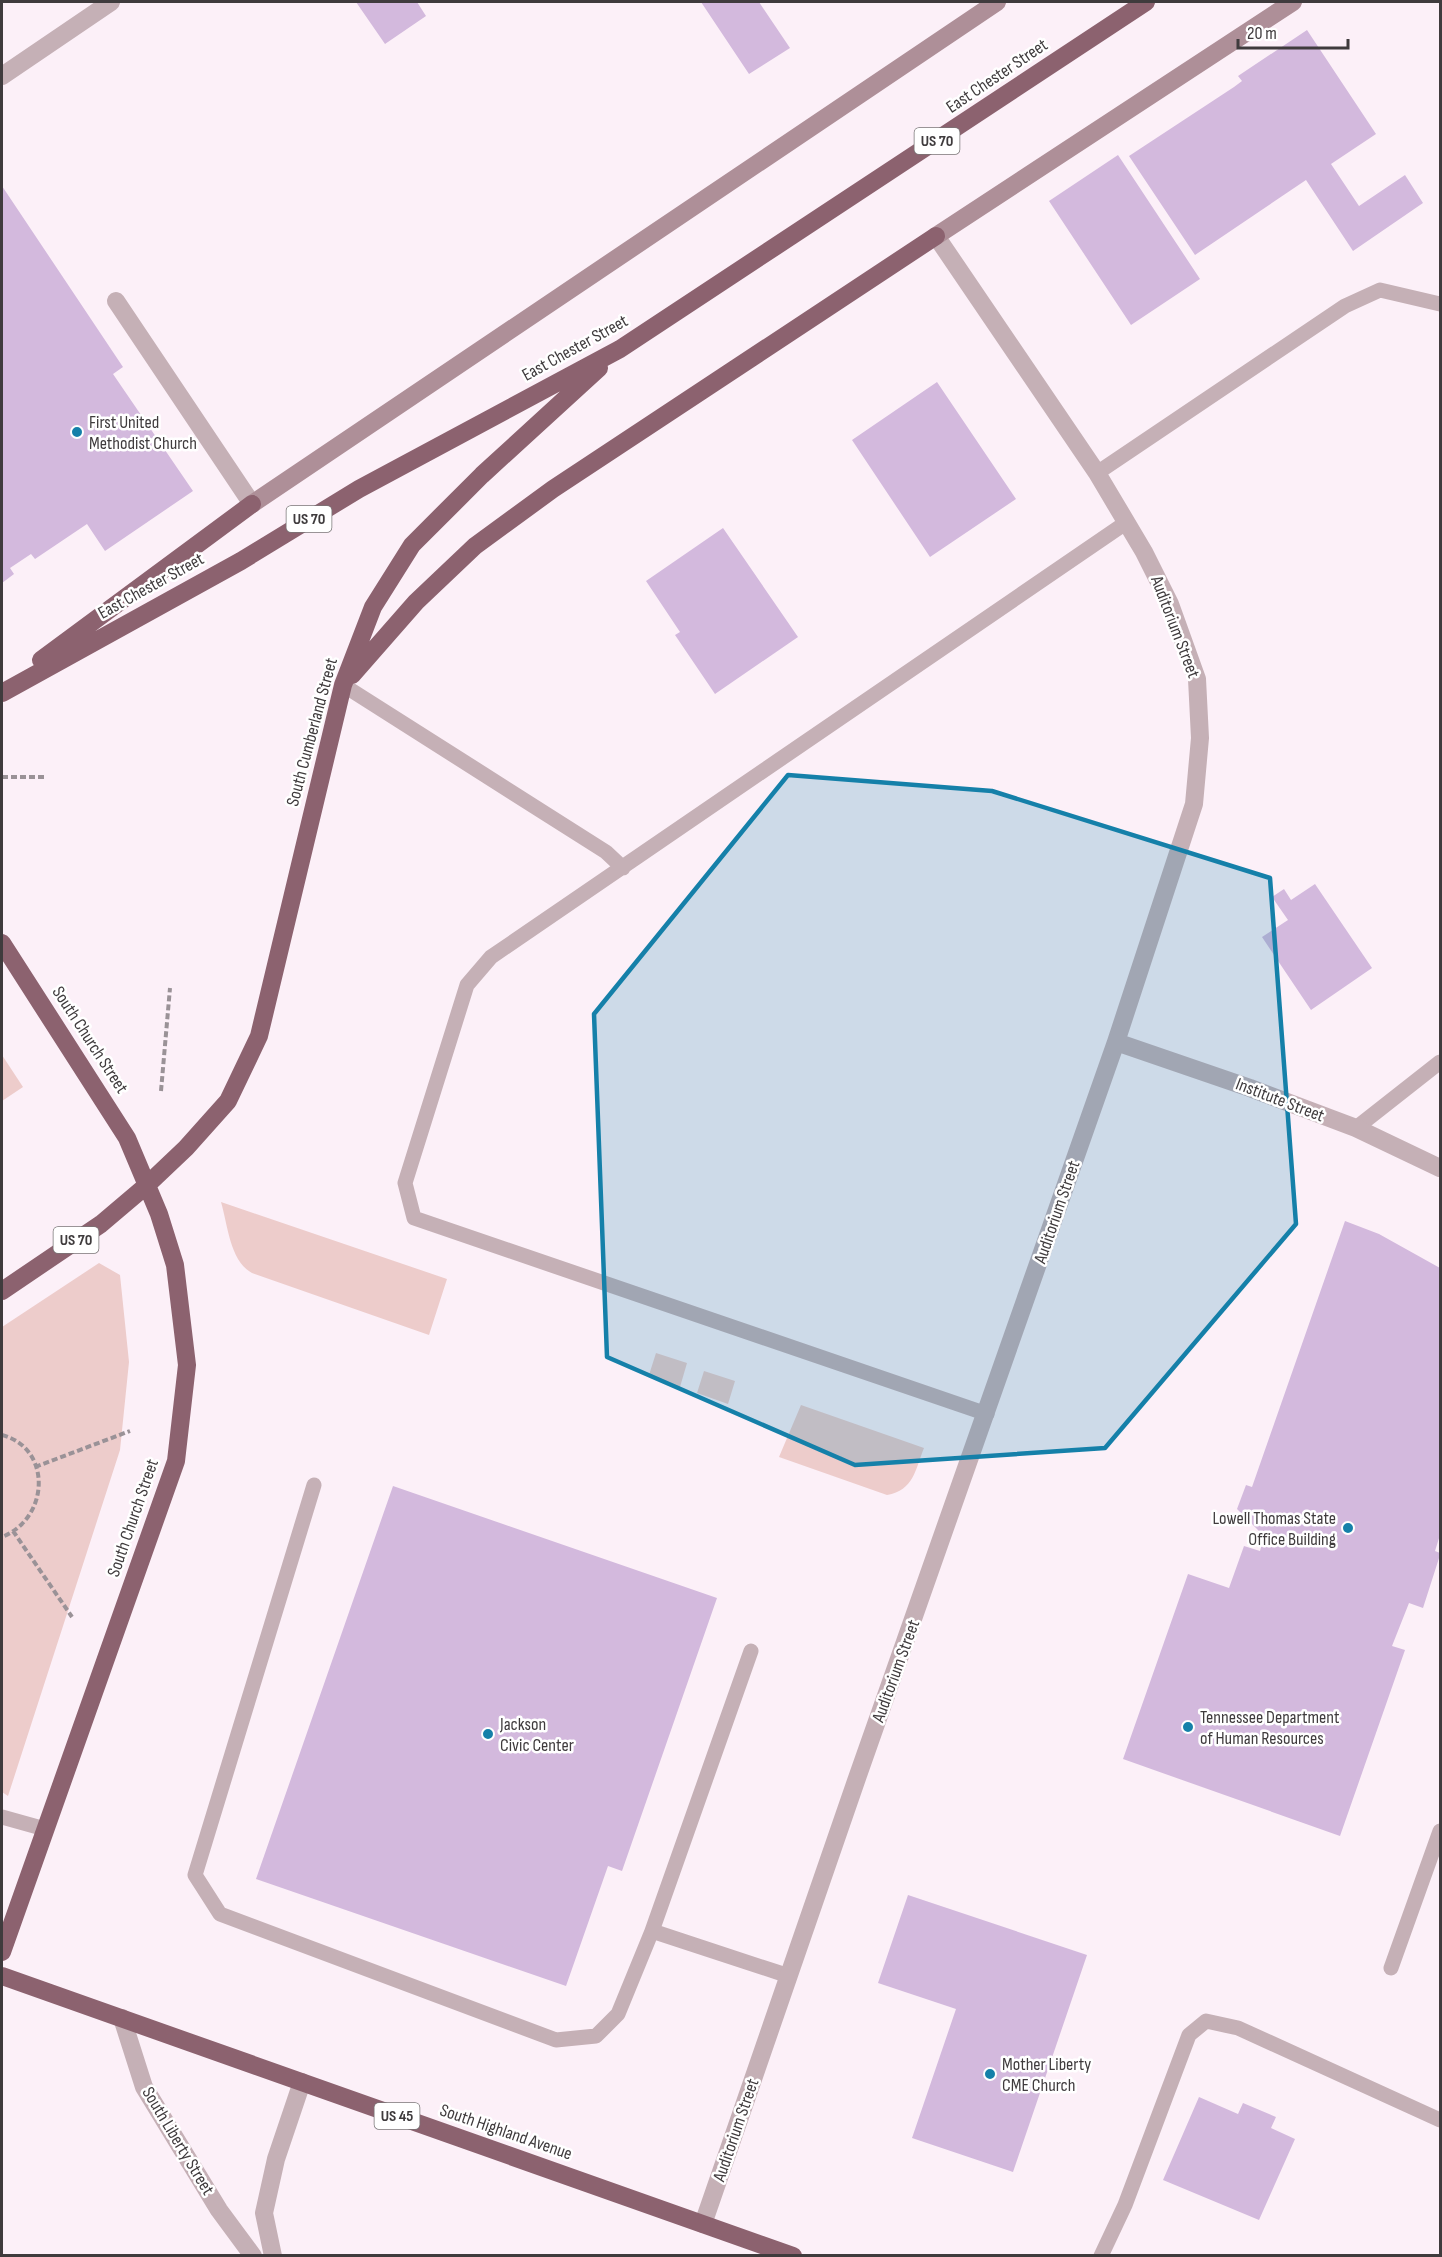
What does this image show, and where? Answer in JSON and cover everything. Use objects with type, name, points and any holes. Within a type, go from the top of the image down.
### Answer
[{"type":"highway","name":"East Chester Street","points":[[2,691],[241,561],[359,489],[620,349],[1146,2]]},
{"type":"highway","points":[[343,685],[416,602],[475,546],[553,489],[936,236]]},
{"type":"highway","name":"South Cumberland Street","points":[[147,1185],[186,1148],[228,1101],[259,1036],[343,685],[373,607],[412,544],[482,475],[620,349]]},
{"type":"highway","points":[[2,691],[252,504]]},
{"type":"highway","name":"South Church Street","points":[[2,944],[116,1117],[127,1138],[159,1214],[175,1265],[187,1365],[176,1461],[2,1952]]},
{"type":"highway","name":"US 70","points":[[2,1291],[101,1224],[147,1185]]},
{"type":"highway","name":"South Highland Avenue","points":[[2,1976],[781,2253]]},
{"type":"street","points":[[3,71],[111,2]]},
{"type":"street","points":[[116,301],[252,504],[997,2]]},
{"type":"street","points":[[936,236],[1293,2]]},
{"type":"street","name":"Auditorium Street","points":[[704,2224],[1116,1042],[1194,804],[1200,738],[1197,679],[1170,604],[1127,522],[1096,473],[936,236]]},
{"type":"street","name":"Institute Street","points":[[1116,1042],[1250,1088],[1356,1128],[1440,1168]]},
{"type":"street","name":"South Liberty Street","points":[[122,2018],[144,2087],[219,2210],[253,2256]]},
{"type":"street","points":[[273,2256],[264,2213],[276,2159],[302,2082]]},
{"type":"lane","points":[[1096,473],[1345,306],[1380,290],[1440,304]]},
{"type":"lane","points":[[987,1414],[414,1218],[405,1183],[467,985],[492,957],[1127,522]]},
{"type":"lane","points":[[343,685],[606,852],[623,868]]},
{"type":"lane","points":[[1356,1128],[1440,1062]]},
{"type":"lane","points":[[314,1485],[195,1875],[220,1914],[556,2040],[596,2036],[618,2014],[652,1931],[751,1651]]},
{"type":"lane","points":[[2,1817],[45,1829]]},
{"type":"lane","points":[[1390,1968],[1440,1830]]},
{"type":"lane","points":[[652,1931],[789,1976]]},
{"type":"lane","points":[[1101,2256],[1125,2205],[1189,2035],[1206,2021],[1238,2028],[1440,2120]]},
{"type":"path","points":[[2,777],[46,777]]},
{"type":"path","points":[[161,1091],[170,988]]},
{"type":"path","points":[[35,1467],[129,1431]]},
{"type":"path","points":[[2,1435],[23,1447],[35,1467],[39,1480],[38,1498],[31,1515],[19,1529],[2,1537]]},
{"type":"path","points":[[13,1531],[72,1617]]},
{"type":"highlighted area","points":[[788,775],[992,791],[1270,878],[1296,1224],[1105,1448],[855,1465],[607,1357],[594,1014]]},
{"type":"shaded area","points":[[2,1055],[23,1087],[2,1101]]},
{"type":"shaded area","points":[[221,1202],[447,1279],[429,1335],[252,1273],[234,1252]]},
{"type":"shaded area","points":[[99,1263],[120,1275],[129,1362],[120,1450],[8,1796],[2,1792],[2,1327]]},
{"type":"shaded area","points":[[656,1353],[687,1363],[680,1387],[649,1375]]},
{"type":"shaded area","points":[[704,1371],[735,1381],[728,1404],[697,1393]]},
{"type":"shaded area","points":[[801,1405],[924,1448],[908,1484],[903,1489],[887,1495],[779,1457]]},
{"type":"building","points":[[356,2],[417,2],[426,16],[385,44]]},
{"type":"building","points":[[701,2],[759,2],[790,48],[749,74]]},
{"type":"building","points":[[1307,30],[1376,134],[1331,164],[1359,206],[1405,175],[1423,203],[1353,251],[1306,180],[1195,255],[1129,156],[1234,87],[1242,81],[1238,76]]},
{"type":"building","points":[[1118,155],[1200,279],[1131,325],[1049,201]]},
{"type":"building","name":"First United Methodist Church","points":[[2,186],[123,367],[113,374],[193,491],[105,551],[87,524],[35,559],[31,554],[10,568],[14,574],[2,583]]},
{"type":"building","points":[[937,382],[1016,499],[930,557],[852,440]]},
{"type":"building","points":[[723,528],[798,637],[715,694],[675,635],[680,632],[646,581]]},
{"type":"building","points":[[1315,884],[1372,968],[1311,1010],[1262,937],[1288,920],[1272,897],[1284,889],[1291,900]]},
{"type":"building","name":"Lowell Thomas State Office Building","points":[[1345,1221],[1379,1234],[1440,1268],[1440,1535],[1435,1551],[1440,1555],[1423,1608],[1409,1603],[1392,1646],[1405,1650],[1340,1836],[1123,1759],[1188,1574],[1229,1588],[1244,1546],[1260,1551],[1264,1536],[1237,1509],[1246,1485],[1252,1487]]},
{"type":"building","name":"Jackson Civic Center","points":[[393,1486],[717,1598],[622,1871],[608,1866],[566,1986],[256,1879]]},
{"type":"building","name":"Mother Liberty CME Church","points":[[908,1895],[1087,1955],[1013,2172],[912,2138],[956,2009],[878,1983]]},
{"type":"building","points":[[1199,2097],[1238,2114],[1243,2103],[1276,2117],[1271,2128],[1295,2139],[1259,2220],[1163,2180]]},
{"type":"place","name":"First United Methodist Church","points":[[77,432]]},
{"type":"place","name":"Lowell Thomas State Office Building","points":[[1348,1528]]},
{"type":"place","name":"Tennessee Department of Human Resources","points":[[1188,1727]]},
{"type":"place","name":"Jackson Civic Center","points":[[488,1734]]},
{"type":"place","name":"Mother Liberty CME Church","points":[[990,2074]]}]
